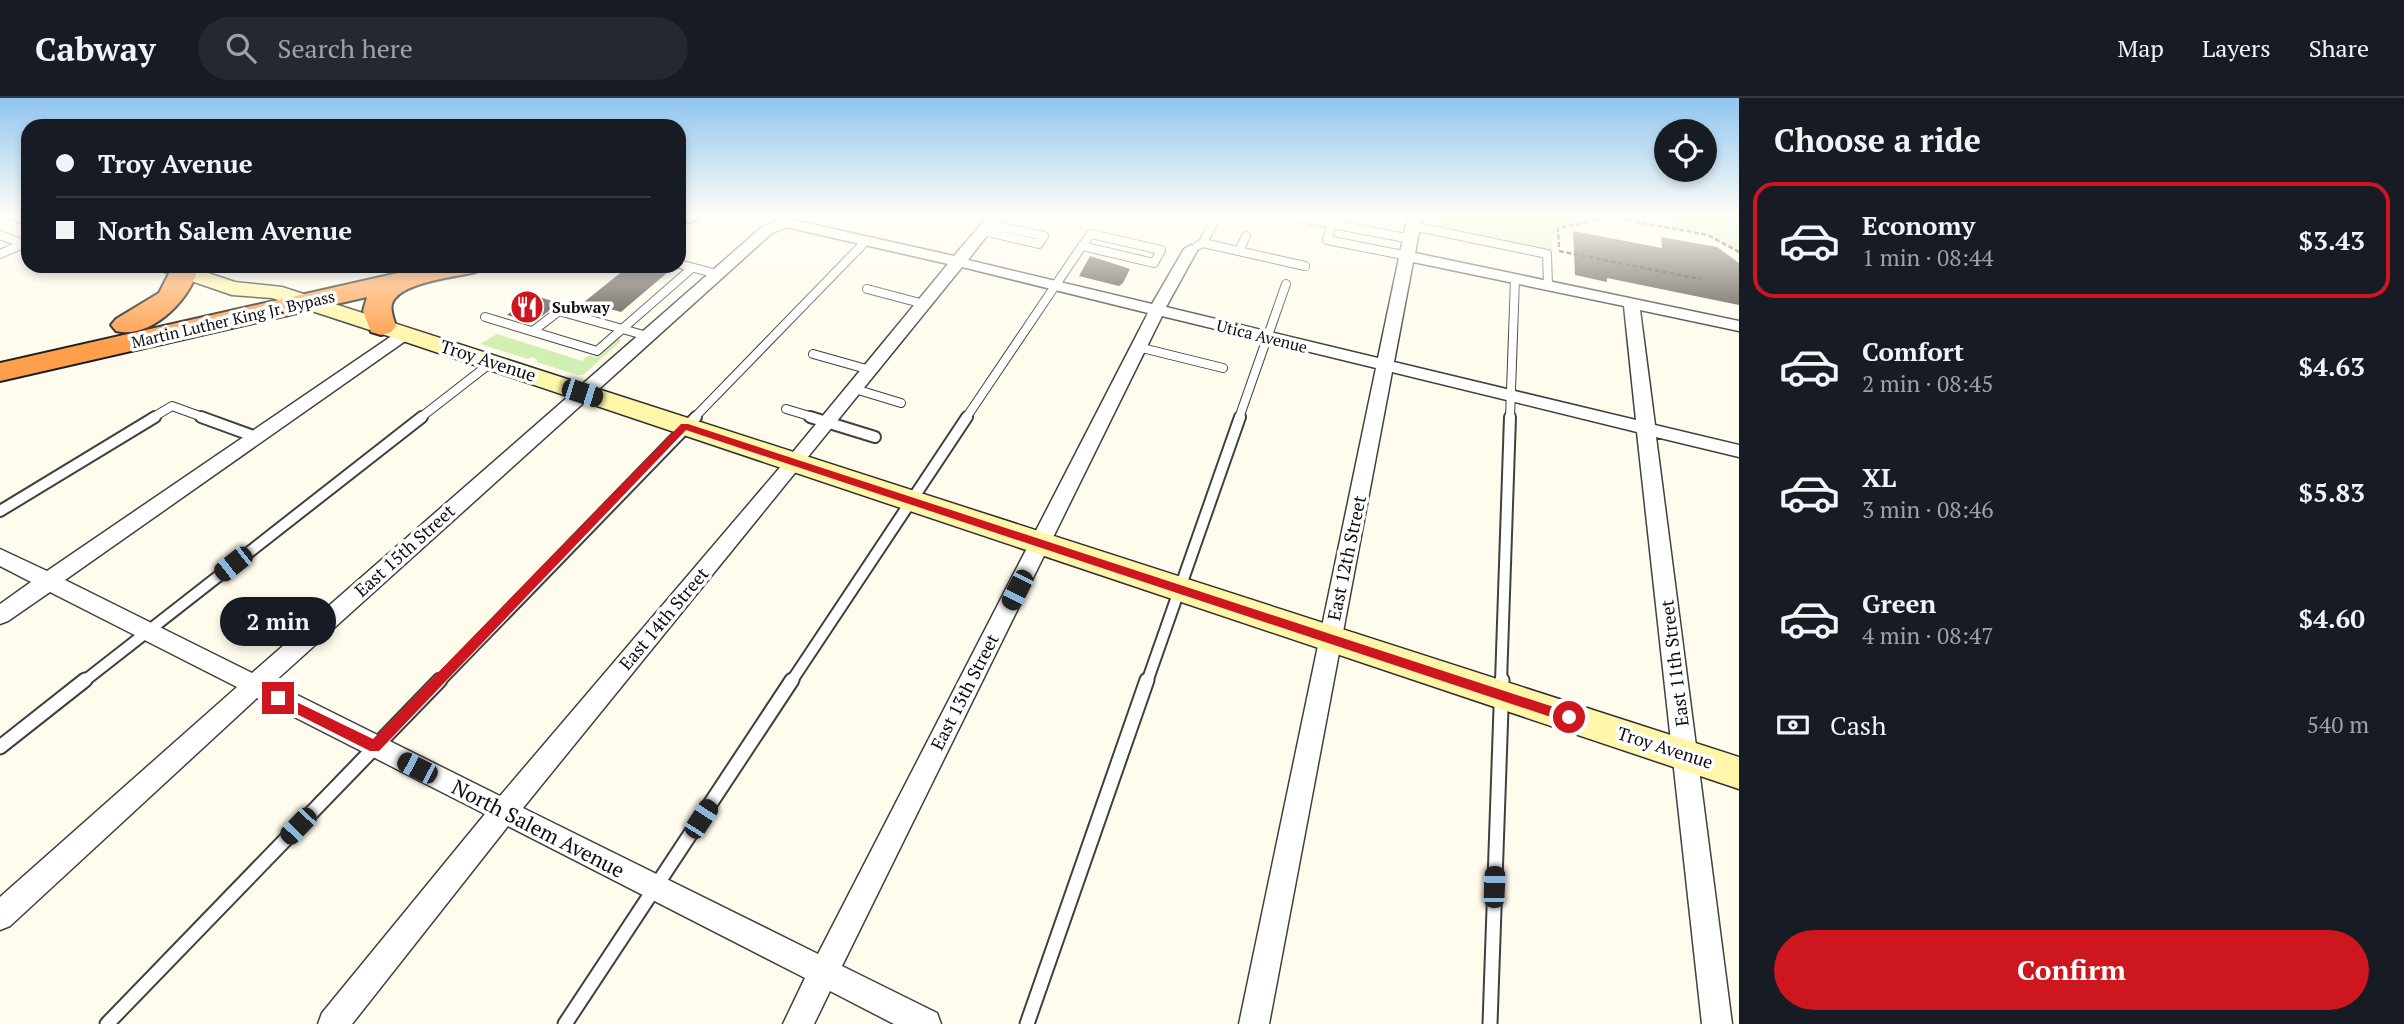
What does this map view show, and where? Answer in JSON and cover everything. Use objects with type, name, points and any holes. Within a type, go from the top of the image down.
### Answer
[{"type":"highway","points":[[126,325],[174,295],[180,285],[176,273]]},
{"type":"highway","name":"Martin Luther King Jr. Bypass","points":[[0,354],[274,292],[395,274]]},
{"type":"highway","name":"Martin Luther King Jr. Bypass","points":[[0,372],[306,302],[395,274]]},
{"type":"highway","points":[[393,330],[375,310],[395,274]]},
{"type":"street","name":"East 15th Street","points":[[0,916],[735,258]]},
{"type":"street","name":"Utica Avenue","points":[[943,258],[1739,451]]},
{"type":"street","name":"East 14th Street","points":[[332,1024],[503,812],[962,258]]},
{"type":"street","name":"East 13th Street","points":[[798,1024],[1138,347],[1189,258]]},
{"type":"street","name":"East 12th Street","points":[[1254,1024],[1407,258]]},
{"type":"street","points":[[1468,258],[1516,279],[1739,326]]},
{"type":"street","name":"Troy Avenue","points":[[187,273],[232,288],[274,292],[393,330],[1739,773]]},
{"type":"street","name":"Troy Avenue","points":[[249,273],[262,277],[274,292]]},
{"type":"street","name":"East 11th Street","points":[[1631,303],[1717,1024]]},
{"type":"street","points":[[0,615],[256,437],[393,330]]},
{"type":"street","name":"North Salem Avenue","points":[[0,557],[926,1024]]},
{"type":"lane","points":[[107,1024],[848,258]]},
{"type":"lane","points":[[565,1024],[1073,258]]},
{"type":"lane","points":[[1134,258],[1154,263],[1157,258]]},
{"type":"lane","points":[[1271,258],[1305,266]]},
{"type":"lane","points":[[1549,258],[1554,287]]},
{"type":"lane","points":[[686,266],[717,274]]},
{"type":"lane","points":[[485,317],[597,351],[692,268]]},
{"type":"lane","points":[[1489,1024],[1516,279]]},
{"type":"lane","points":[[1027,1024],[1286,284]]},
{"type":"lane","points":[[867,289],[924,304]]},
{"type":"lane","points":[[533,331],[559,311],[647,336]]},
{"type":"lane","points":[[1138,347],[1223,368]]},
{"type":"lane","points":[[813,354],[870,370]]},
{"type":"lane","points":[[0,747],[492,362]]},
{"type":"lane","points":[[855,389],[901,403]]},
{"type":"lane","points":[[0,511],[172,406],[256,437]]},
{"type":"lane","points":[[786,409],[875,437]]},
{"type":"path","points":[[1554,287],[1558,258]]},
{"type":"path","points":[[1595,258],[1700,279]]},
{"type":"green space","points":[[497,334],[582,361],[589,355],[595,357],[619,336],[620,342],[583,375],[578,375],[536,362],[538,360],[531,357],[528,359],[480,344]]},
{"type":"building","points":[[1089,258],[1130,269],[1119,286],[1079,276]]},
{"type":"building","points":[[1574,258],[1732,258],[1739,263],[1739,305],[1607,278],[1607,282],[1575,275]]},
{"type":"building","points":[[620,273],[667,273],[621,312],[584,302]]},
{"type":"building","points":[[533,295],[559,303],[533,323],[507,315]]},
{"type":"place","name":"Subway","points":[[527,307]]},
{"type":"route","points":[[278,698],[374,747],[685,426],[1569,717]]}]
